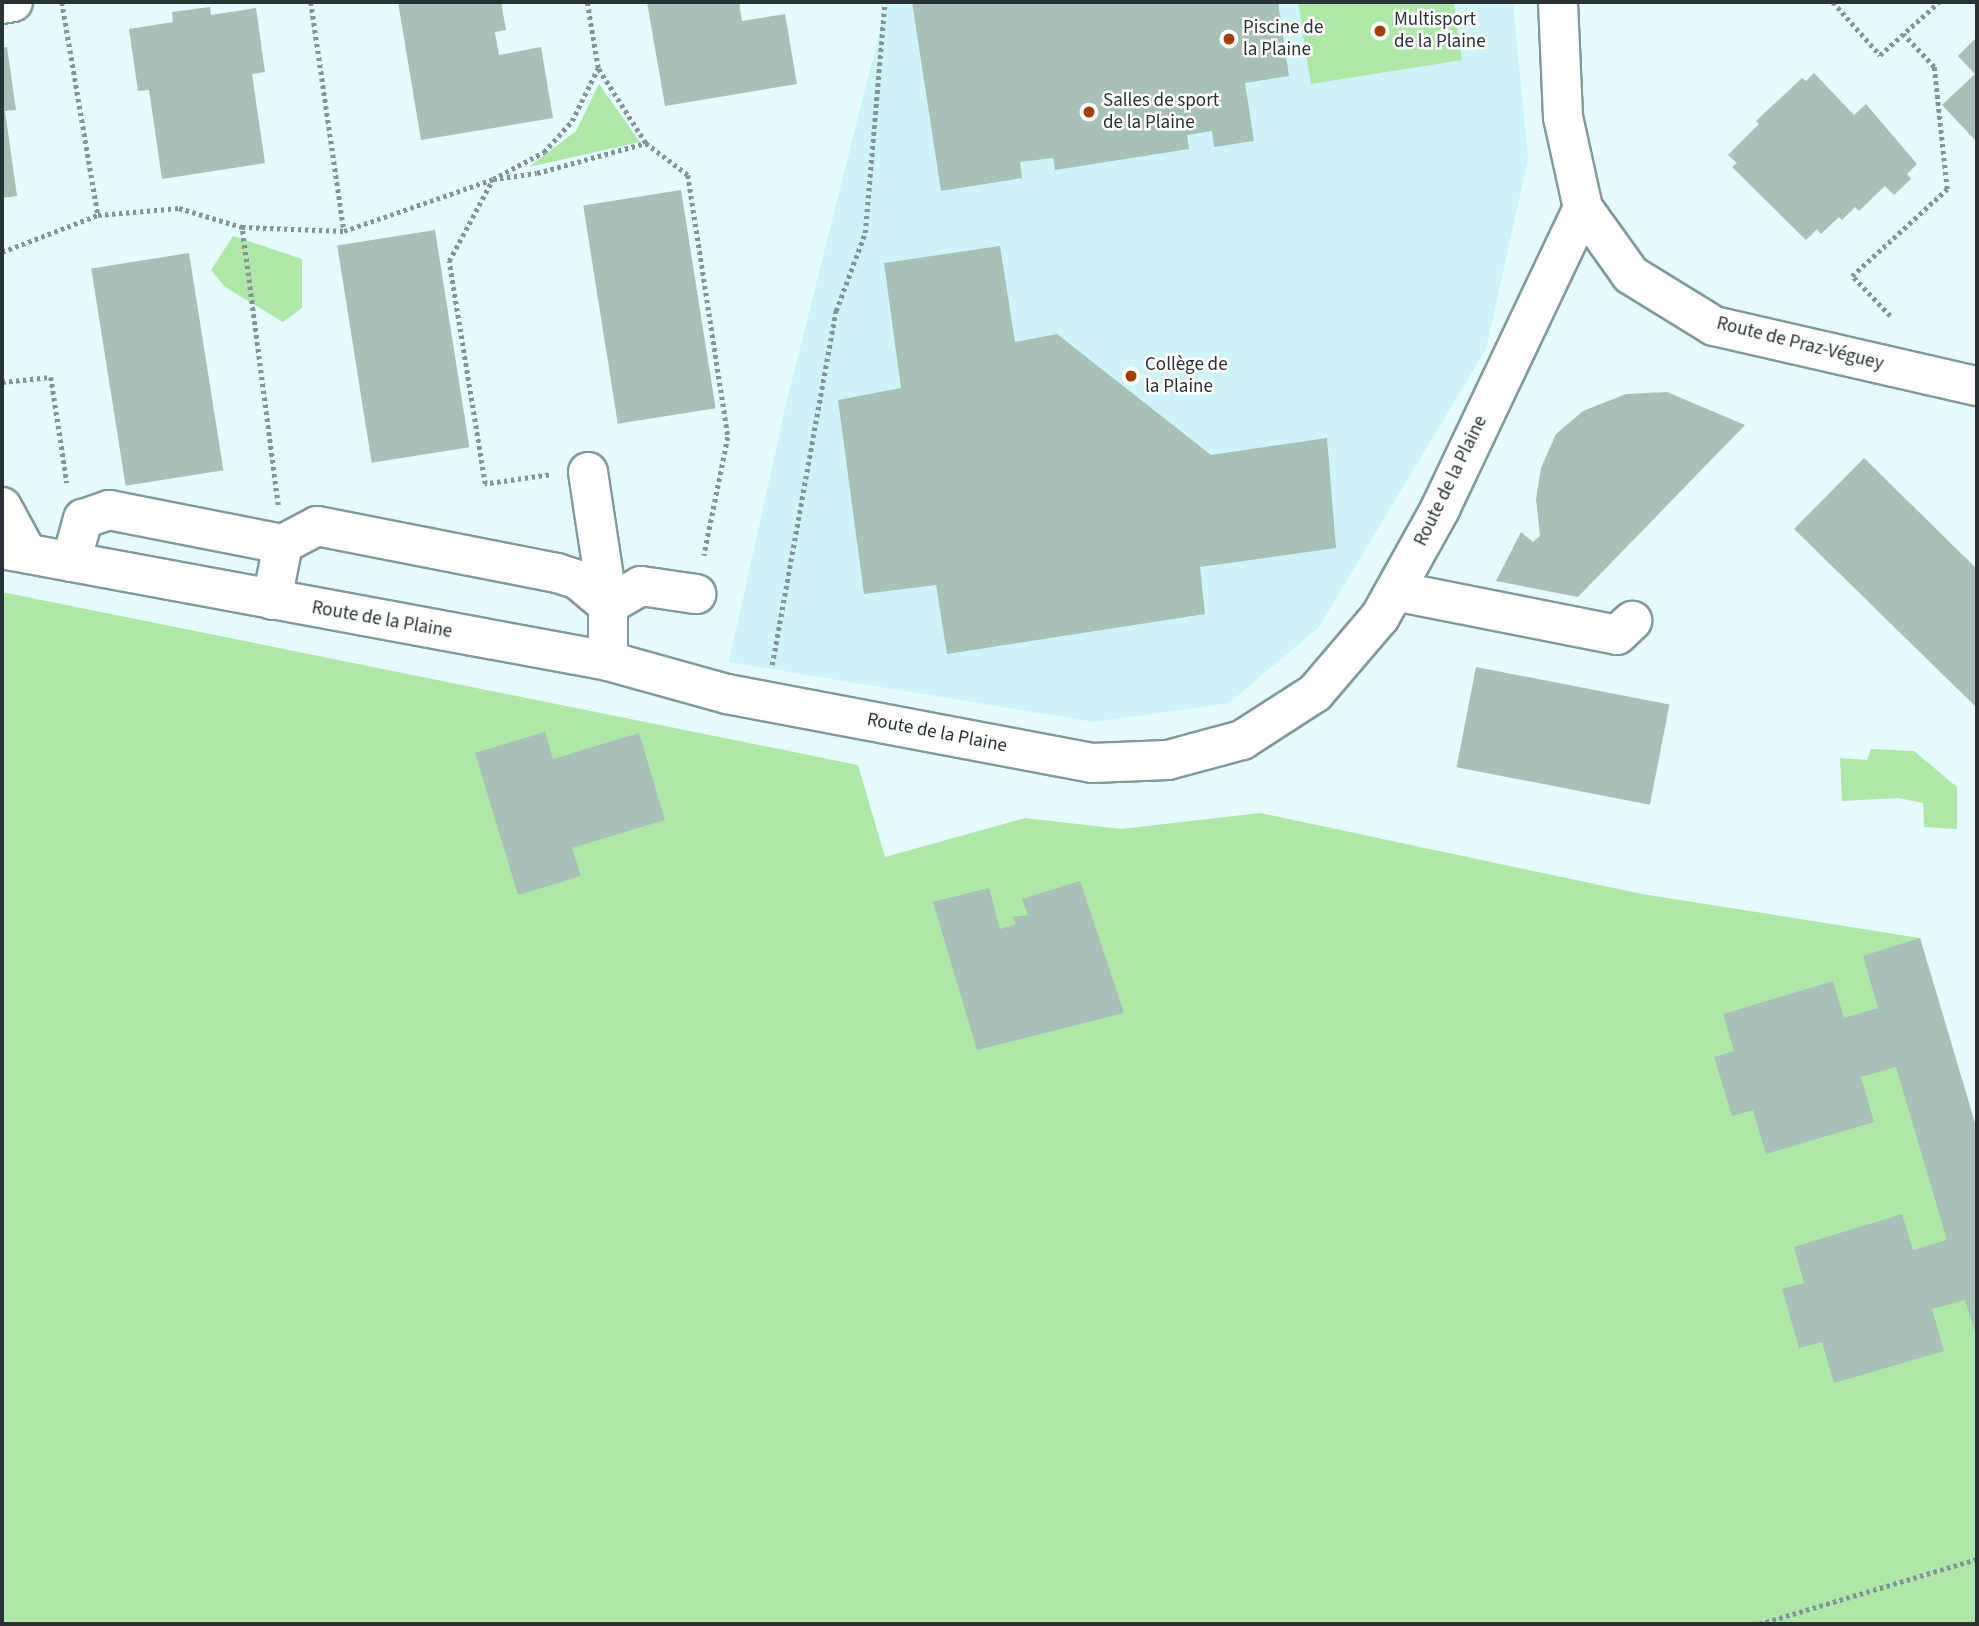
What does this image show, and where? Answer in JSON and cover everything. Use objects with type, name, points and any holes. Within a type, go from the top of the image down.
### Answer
[{"type":"street","points":[[2,4],[13,2]]},
{"type":"street","name":"Route de Praz-Véguey","points":[[1558,2],[1563,117],[1583,208],[1631,275],[1714,326],[1977,386]]},
{"type":"street","name":"Route de la Plaine","points":[[14,551],[608,662],[765,700],[1092,764],[1168,760],[1242,740],[1315,693],[1380,617],[1440,509],[1583,208]]},
{"type":"street","points":[[575,472],[608,605],[608,662]]},
{"type":"street","points":[[2,507],[14,551]]},
{"type":"street","points":[[71,562],[83,519],[109,510],[283,544],[317,526],[557,573],[578,580],[608,605]]},
{"type":"street","points":[[272,600],[283,544]]},
{"type":"street","points":[[608,605],[641,586],[696,594]]},
{"type":"street","points":[[1395,591],[1617,635],[1632,621]]},
{"type":"path","points":[[62,2],[98,215]]},
{"type":"path","points":[[310,2],[344,230]]},
{"type":"path","points":[[587,2],[598,68],[646,143],[688,176],[728,437],[696,594]]},
{"type":"path","points":[[765,700],[836,311],[865,233],[884,2]]},
{"type":"path","points":[[1833,2],[1880,55],[1940,2]]},
{"type":"path","points":[[1890,316],[1852,276],[1947,189],[1934,67],[1903,34]]},
{"type":"path","points":[[2,252],[98,215],[179,208],[242,227],[344,230],[494,179],[544,152],[572,121],[598,68]]},
{"type":"path","points":[[494,179],[537,173],[646,143]]},
{"type":"path","points":[[494,179],[449,261],[485,484],[575,472]]},
{"type":"path","points":[[242,227],[283,544]]},
{"type":"path","points":[[2,382],[51,377],[68,491],[83,519]]},
{"type":"path","points":[[1759,1624],[1977,1559]]},
{"type":"shaded area","name":"Collège de la Plaine","points":[[887,2],[1513,2],[1528,159],[1486,349],[1319,627],[1229,703],[1094,722],[729,662],[786,404]]},
{"type":"green space","name":"Multisport de la Plaine","points":[[1298,2],[1454,2],[1462,60],[1311,84]]},
{"type":"green space","points":[[599,84],[640,142],[529,167],[576,131]]},
{"type":"green space","points":[[233,236],[302,259],[302,308],[283,322],[225,287],[211,270]]},
{"type":"green space","points":[[2,592],[858,765],[885,857],[1025,818],[1121,829],[1260,813],[1642,894],[1920,938],[1977,1130],[1977,1624],[2,1624]]},
{"type":"green space","points":[[1871,749],[1914,751],[1957,787],[1957,829],[1924,827],[1923,803],[1898,798],[1842,801],[1840,758],[1867,760]]},
{"type":"building","points":[[398,2],[501,2],[506,30],[495,32],[499,55],[541,47],[553,118],[421,140]]},
{"type":"building","points":[[647,2],[739,2],[742,21],[785,14],[797,84],[665,106]]},
{"type":"building","name":"Salles de sport de la Plaine","points":[[912,2],[1278,2],[1289,76],[1245,83],[1254,141],[1214,147],[1212,131],[1187,135],[1189,149],[1055,170],[1053,158],[1020,162],[1022,178],[941,191]]},
{"type":"building","points":[[210,7],[211,15],[256,8],[265,72],[252,74],[265,163],[162,179],[149,90],[138,91],[129,29],[173,22],[172,12]]},
{"type":"building","points":[[1977,37],[1977,142],[1942,105],[1975,74],[1958,56]]},
{"type":"building","points":[[7,47],[16,110],[5,111],[17,196],[2,198],[2,48]]},
{"type":"building","points":[[1814,73],[1854,115],[1866,104],[1917,164],[1907,174],[1911,179],[1894,195],[1885,186],[1859,211],[1855,207],[1842,220],[1839,217],[1821,234],[1817,229],[1806,240],[1732,167],[1737,163],[1728,155],[1759,124],[1756,121],[1802,78],[1806,81]]},
{"type":"building","points":[[681,190],[716,408],[618,424],[583,205]]},
{"type":"building","points":[[435,230],[469,447],[372,463],[337,245]]},
{"type":"building","name":"Collège de la Plaine","points":[[1000,246],[1015,342],[1057,334],[1211,455],[1327,438],[1336,548],[1200,567],[1205,614],[947,654],[936,585],[864,594],[838,400],[901,388],[884,263]]},
{"type":"building","points":[[189,253],[223,470],[126,486],[91,268]]},
{"type":"building","points":[[1667,392],[1745,425],[1578,597],[1496,581],[1521,532],[1533,542],[1540,536],[1536,499],[1541,468],[1556,434],[1583,411],[1626,394]]},
{"type":"building","points":[[1864,458],[1977,569],[1977,708],[1794,529]]},
{"type":"building","points":[[1476,667],[1669,705],[1650,805],[1457,767]]},
{"type":"building","points":[[545,732],[553,759],[639,733],[665,820],[572,848],[581,876],[518,895],[475,753]]},
{"type":"building","points":[[1080,881],[1124,1013],[977,1050],[933,902],[989,888],[1000,929],[1016,924],[1013,917],[1028,915],[1022,899]]},
{"type":"building","points":[[1920,938],[1977,1130],[1977,1338],[1965,1300],[1932,1309],[1944,1351],[1834,1383],[1822,1342],[1799,1348],[1782,1289],[1804,1283],[1794,1247],[1902,1214],[1913,1250],[1947,1240],[1896,1067],[1861,1077],[1874,1122],[1766,1154],[1753,1110],[1732,1116],[1714,1057],[1734,1051],[1723,1014],[1833,981],[1844,1018],[1878,1008],[1863,956]]},
{"type":"place","name":"Multisport de la Plaine","points":[[1380,31]]},
{"type":"place","name":"Piscine de la Plaine","points":[[1229,39]]},
{"type":"place","name":"Salles de sport de la Plaine","points":[[1089,112]]},
{"type":"place","name":"Collège de la Plaine","points":[[1131,376]]}]
